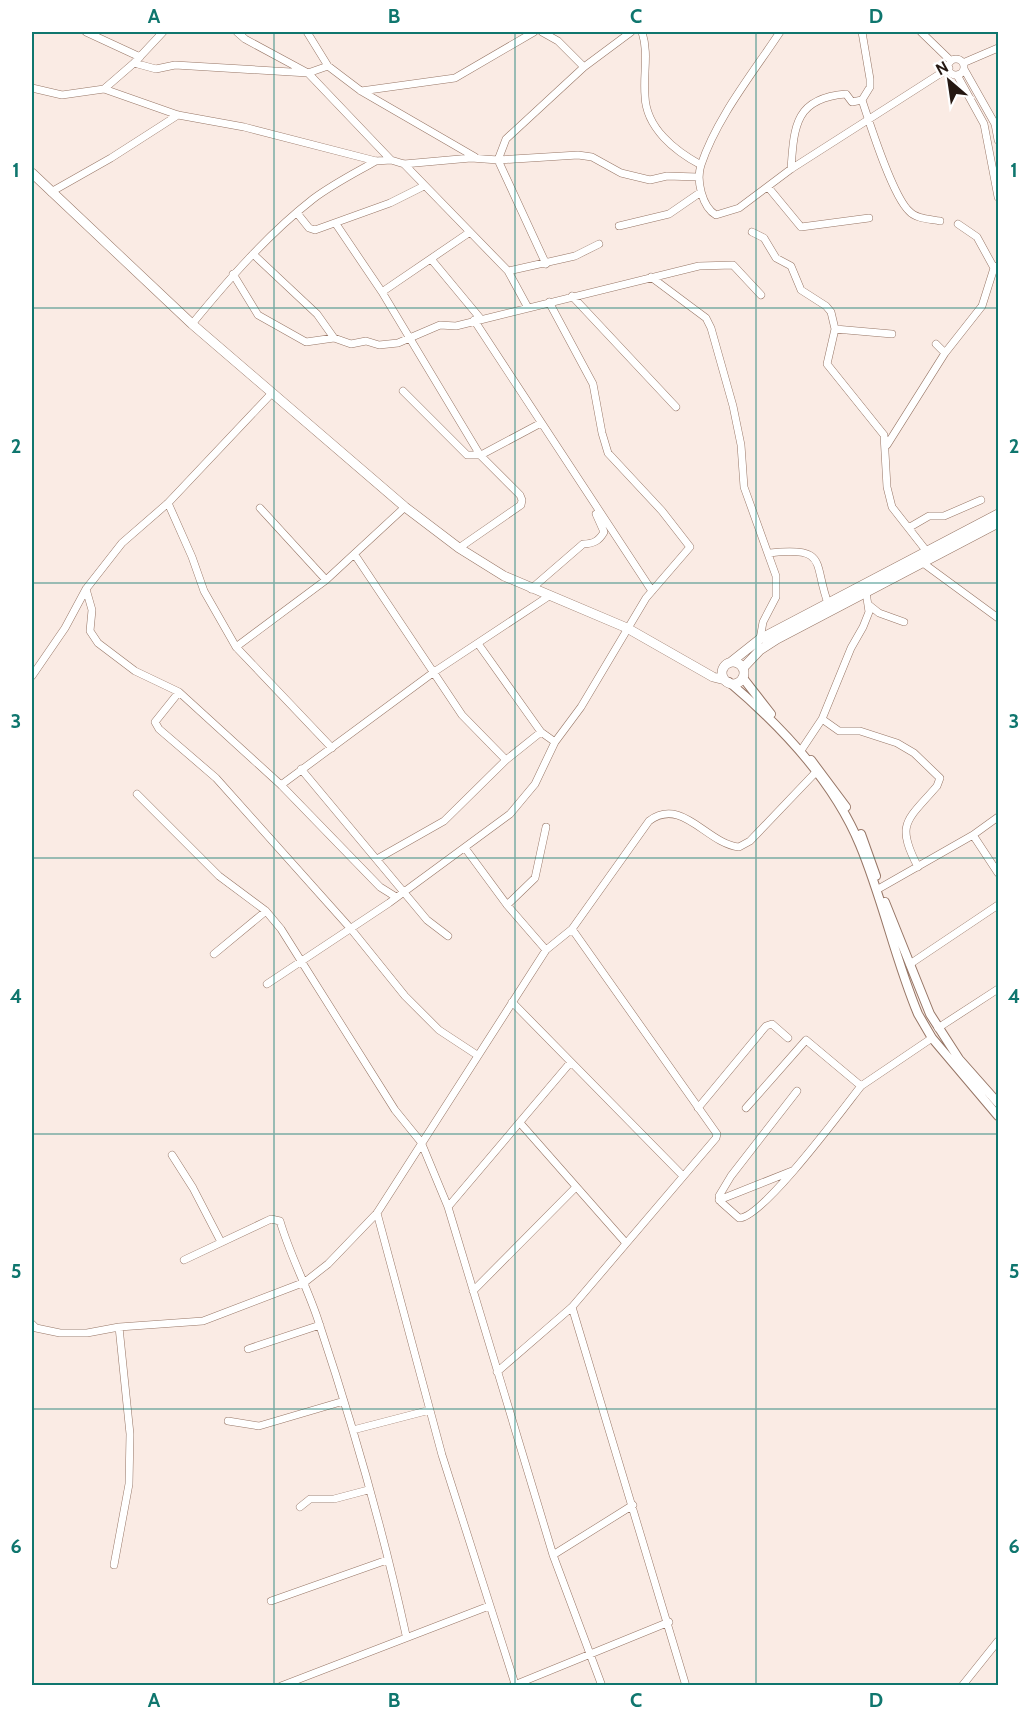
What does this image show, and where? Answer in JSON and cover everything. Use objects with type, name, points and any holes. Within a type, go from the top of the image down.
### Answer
[{"type":"main road","points":[[32,173],[192,324],[405,507],[459,548],[504,576],[531,589],[627,628],[701,668],[713,677],[736,683],[760,650],[777,639],[999,524]]},
{"type":"main road","points":[[727,665],[760,639],[999,514]]},
{"type":"main road","points":[[701,668],[740,664],[743,673]]},
{"type":"main road","points":[[727,665],[727,681]]},
{"type":"street","points":[[86,32],[153,69],[175,64],[308,73],[328,66]]},
{"type":"street","points":[[104,89],[137,60],[163,32]]},
{"type":"street","points":[[237,32],[245,39],[308,73],[391,160]]},
{"type":"street","points":[[307,32],[328,66],[361,91],[480,159]]},
{"type":"street","points":[[361,91],[456,78],[534,32]]},
{"type":"street","points":[[542,32],[558,41],[584,67]]},
{"type":"street","points":[[546,264],[498,160],[506,139],[584,67],[631,32]]},
{"type":"street","points":[[642,32],[647,48],[644,97],[650,114],[663,137],[678,153],[701,165]]},
{"type":"street","points":[[780,32],[718,129],[701,165],[698,177],[701,192],[711,212],[716,215],[739,208],[791,169],[958,60],[983,98],[995,124],[999,140]]},
{"type":"street","points":[[791,169],[793,138],[806,106],[817,100],[839,94],[846,94],[852,102],[862,99],[870,87],[861,32]]},
{"type":"street","points":[[921,32],[950,65],[952,73],[957,75],[984,124],[999,197]]},
{"type":"street","points":[[957,75],[963,66],[999,48]]},
{"type":"street","points":[[32,88],[62,95],[104,89],[178,115],[244,127],[376,161],[391,160],[404,164],[578,154],[592,158],[621,173],[650,180],[667,176],[698,177]]},
{"type":"street","points":[[862,99],[868,120],[902,203],[910,213],[940,221]]},
{"type":"street","points":[[51,192],[111,158],[178,115]]},
{"type":"street","points":[[192,324],[233,274],[297,213],[334,185],[376,161]]},
{"type":"street","points":[[404,164],[508,271],[527,306]]},
{"type":"street","points":[[297,213],[312,229],[336,224],[390,203],[424,186]]},
{"type":"street","points":[[768,188],[801,227],[868,218]]},
{"type":"street","points":[[619,226],[669,214],[682,208],[701,192]]},
{"type":"street","points":[[336,224],[382,292],[480,455],[522,501],[520,505],[459,548]]},
{"type":"street","points":[[886,446],[945,353],[982,306],[996,267],[977,237],[958,224]]},
{"type":"street","points":[[382,292],[470,232]]},
{"type":"street","points":[[752,232],[764,238],[776,258],[791,266],[801,290],[826,306],[831,312],[836,329],[827,364],[884,435],[887,487],[892,507],[910,526],[928,553]]},
{"type":"street","points":[[508,271],[575,256],[599,244]]},
{"type":"street","points":[[254,254],[317,314],[334,338]]},
{"type":"street","points":[[431,259],[477,319],[541,423],[652,591]]},
{"type":"street","points":[[233,274],[258,315],[306,342],[334,338],[351,344],[366,341],[379,345],[398,343],[440,325],[456,326],[527,306],[699,266],[733,265],[761,295]]},
{"type":"street","points":[[651,277],[709,322],[733,406],[741,445],[744,487],[770,553],[776,576],[776,597],[763,622],[760,639]]},
{"type":"street","points":[[572,296],[676,407]]},
{"type":"street","points":[[267,984],[351,929],[510,814],[535,784],[555,742],[581,707],[627,628],[652,591],[690,547],[662,510],[608,453],[593,384],[549,302]]},
{"type":"street","points":[[836,329],[892,334]]},
{"type":"street","points":[[936,344],[945,353]]},
{"type":"street","points":[[403,391],[467,455],[480,455],[541,423]]},
{"type":"street","points":[[32,676],[59,638],[86,589],[122,543],[168,503],[272,393]]},
{"type":"street","points":[[531,589],[584,544],[591,544],[601,538],[604,532],[591,500]]},
{"type":"street","points":[[910,526],[929,516],[944,516],[981,500]]},
{"type":"street","points":[[168,503],[204,591],[236,646],[332,748]]},
{"type":"street","points":[[236,646],[326,580],[405,507]]},
{"type":"street","points":[[260,508],[326,580]]},
{"type":"street","points":[[770,553],[790,551],[815,559],[821,566],[828,603]]},
{"type":"street","points":[[355,555],[462,715],[481,738],[506,760]]},
{"type":"street","points":[[923,563],[999,618]]},
{"type":"street","points":[[86,589],[92,610],[90,632],[98,643],[135,671],[179,692],[281,785],[380,887],[396,897]]},
{"type":"street","points":[[802,749],[822,719],[850,648],[863,627],[869,605],[866,592]]},
{"type":"street","points":[[281,785],[434,672],[479,645],[549,596]]},
{"type":"street","points":[[869,605],[879,613],[904,622]]},
{"type":"street","points":[[479,645],[541,732],[555,742]]},
{"type":"street","points":[[743,673],[822,771],[845,806],[866,843],[880,888],[917,984],[938,1028],[959,1059],[997,1099]]},
{"type":"street","points":[[727,681],[767,717],[815,773],[840,807],[860,843],[906,985],[932,1038],[999,1116]]},
{"type":"street","points":[[179,692],[155,722],[157,726],[216,778],[351,929],[405,996],[439,1030],[477,1055]]},
{"type":"street","points":[[822,719],[839,731],[860,731],[897,743],[914,753],[940,778],[938,786],[906,827],[905,840],[918,867]]},
{"type":"street","points":[[377,859],[444,821],[506,760],[541,732]]},
{"type":"street","points":[[301,769],[427,920],[448,936]]},
{"type":"street","points":[[32,1324],[60,1333],[87,1333],[119,1327],[203,1321],[305,1282],[328,1264],[377,1213],[546,950],[572,929],[653,818],[668,812],[676,813],[739,847],[750,841],[815,773]]},
{"type":"street","points":[[137,794],[219,876],[266,911],[281,928],[395,1110],[421,1142],[448,1207],[553,1555],[593,1654],[602,1686]]},
{"type":"street","points":[[880,888],[999,818]]},
{"type":"street","points":[[507,904],[535,878],[546,827]]},
{"type":"street","points":[[973,835],[999,873]]},
{"type":"street","points":[[465,848],[507,904],[546,950]]},
{"type":"street","points":[[910,964],[999,905]]},
{"type":"street","points":[[214,954],[266,911]]},
{"type":"street","points":[[497,1372],[572,1307],[716,1138],[714,1129],[572,929]]},
{"type":"street","points":[[938,1028],[997,992]]},
{"type":"street","points":[[512,1002],[570,1064],[683,1176]]},
{"type":"street","points":[[698,1107],[766,1026],[772,1024],[788,1038]]},
{"type":"street","points":[[719,1200],[739,1218],[753,1214],[794,1170],[861,1086],[932,1038]]},
{"type":"street","points":[[746,1108],[808,1040],[861,1086]]},
{"type":"street","points":[[448,1207],[570,1064]]},
{"type":"street","points":[[719,1200],[731,1176],[797,1090]]},
{"type":"street","points":[[521,1124],[575,1188],[626,1242]]},
{"type":"street","points":[[172,1155],[193,1188],[221,1242]]},
{"type":"street","points":[[719,1200],[794,1170]]},
{"type":"street","points":[[473,1291],[575,1188]]},
{"type":"street","points":[[377,1213],[430,1410],[513,1685],[669,1622]]},
{"type":"street","points":[[184,1260],[276,1218],[280,1221],[289,1250],[305,1282],[344,1401],[406,1635]]},
{"type":"street","points":[[572,1307],[669,1622],[686,1686]]},
{"type":"street","points":[[248,1349],[320,1325]]},
{"type":"street","points":[[114,1565],[129,1484],[130,1434],[119,1327]]},
{"type":"street","points":[[228,1421],[258,1426],[344,1401]]},
{"type":"street","points":[[353,1431],[430,1410]]},
{"type":"street","points":[[300,1507],[310,1499],[334,1499],[368,1490]]},
{"type":"street","points":[[553,1555],[633,1505]]},
{"type":"street","points":[[271,1601],[387,1560]]},
{"type":"street","points":[[281,1686],[406,1635],[489,1606]]},
{"type":"street","points":[[962,1686],[999,1641]]}]
